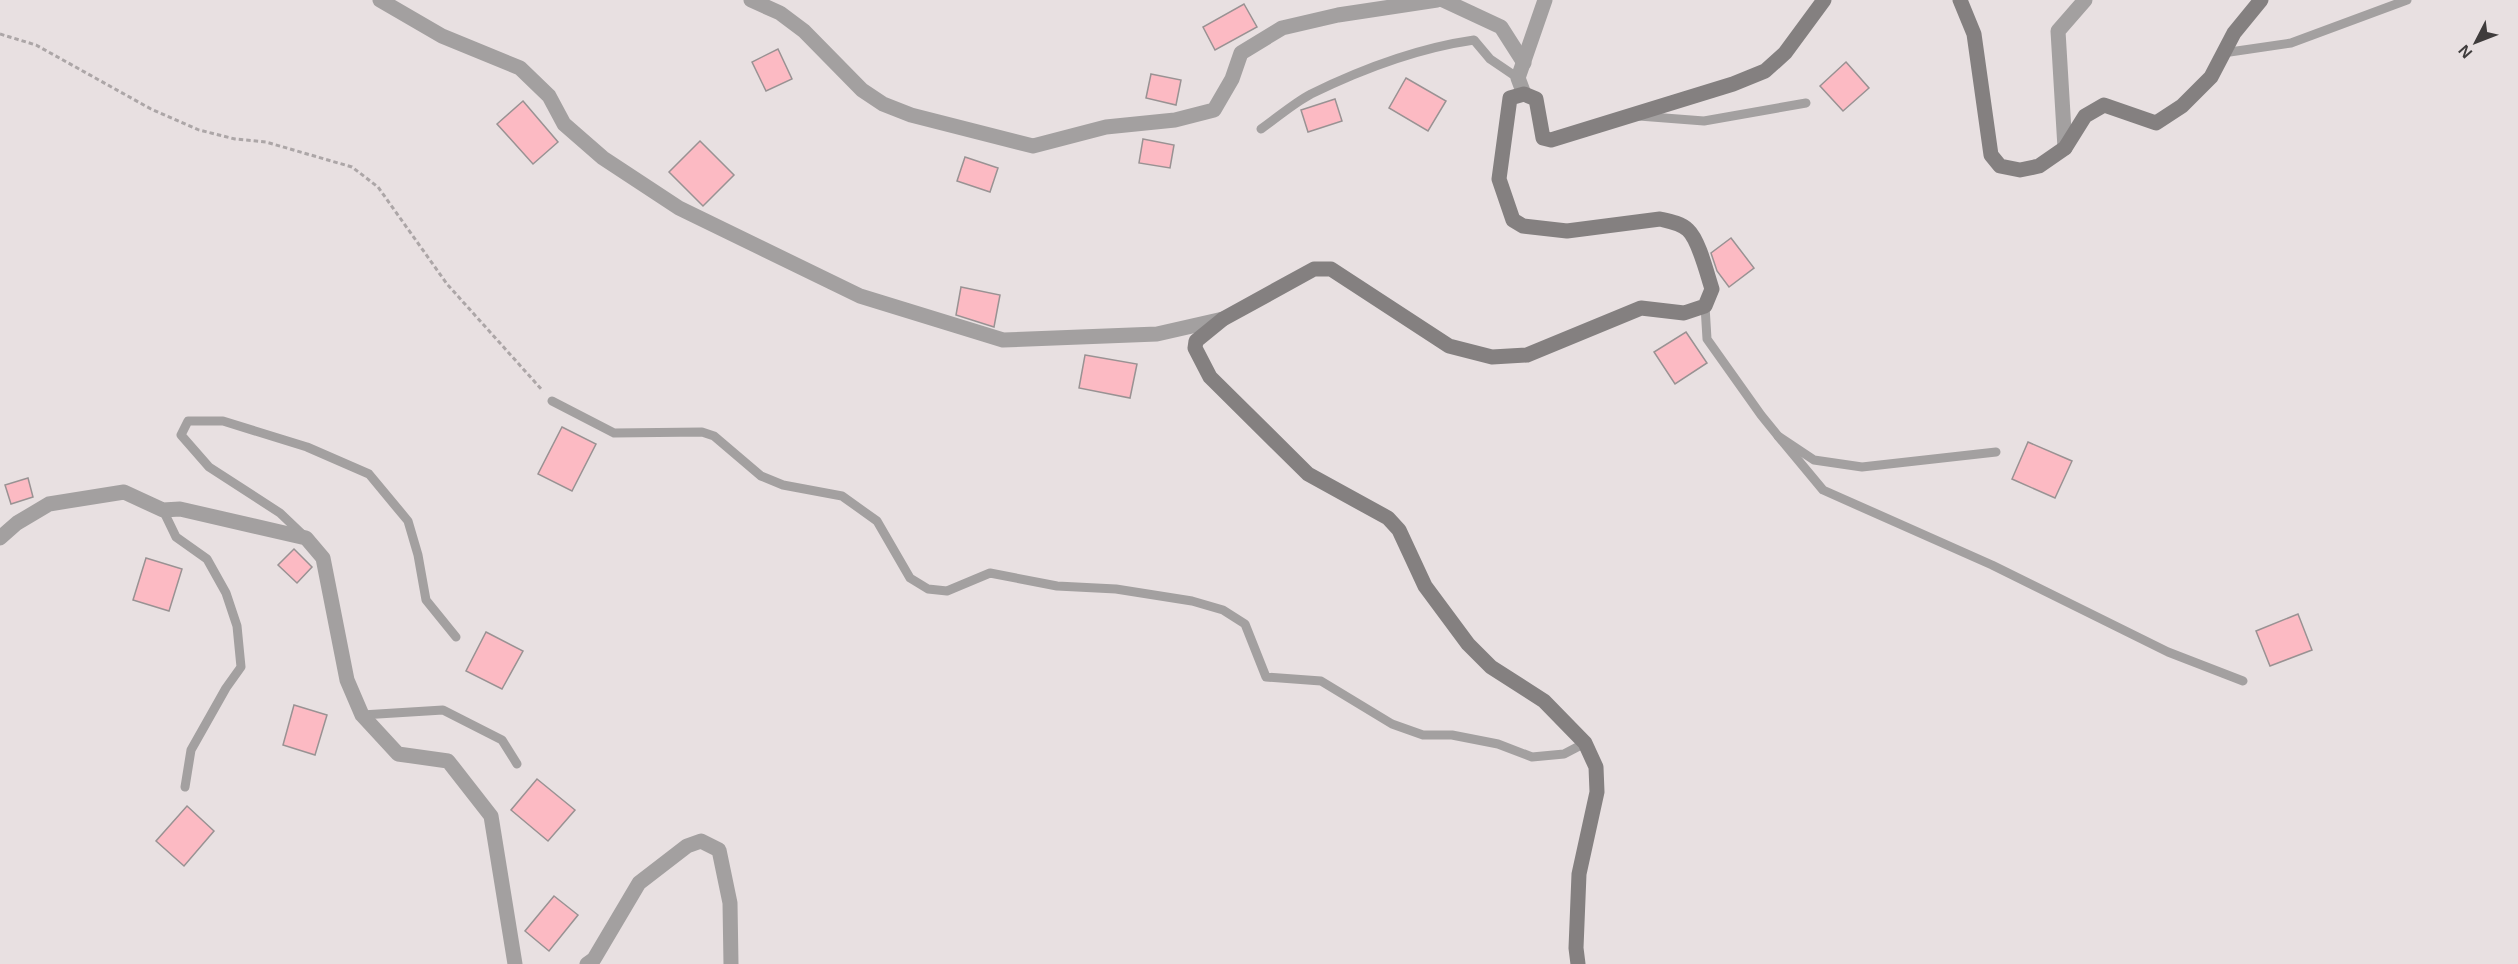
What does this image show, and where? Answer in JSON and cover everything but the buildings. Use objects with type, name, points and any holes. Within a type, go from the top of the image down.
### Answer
[{"type":"street","points":[[380,0],[442,36],[520,68],[549,96],[564,124],[603,158],[679,208],[860,296],[1003,340],[1157,334],[1223,319]]},
{"type":"street","points":[[751,0],[780,13],[804,31],[862,90],[883,104],[911,115],[1033,146],[1106,128],[1175,120],[1214,110],[1232,79],[1241,53],[1282,28],[1338,15],[1437,0]]},
{"type":"street","points":[[1443,0],[1501,27],[1521,71],[1524,94]]},
{"type":"street","points":[[1521,71],[1545,0]]},
{"type":"street","points":[[1578,964],[1576,948],[1579,874],[1597,792],[1596,767],[1585,743],[1544,700],[1491,667],[1468,644],[1425,586],[1399,530],[1388,518],[1308,474],[1210,376],[1195,348],[1196,341],[1223,319],[1314,269],[1330,269],[1449,346],[1492,357],[1527,355],[1641,308],[1684,313],[1705,306],[1712,289],[1698,250],[1688,230],[1672,221],[1660,219],[1567,231],[1523,226],[1513,219],[1499,179],[1510,98],[1524,94],[1536,99],[1543,138],[1551,140],[1733,84],[1765,71],[1785,53],[1824,0]]},
{"type":"street","points":[[1960,0],[1974,34],[1991,155],[2000,166],[2020,170],[2040,166],[2065,148],[2085,116],[2104,105],[2156,123],[2182,106],[2211,77],[2234,33],[2261,0]]},
{"type":"street","points":[[2065,148],[2058,31],[2085,0]]},
{"type":"street","points":[[0,538],[17,523],[49,504],[124,492],[163,510],[180,509],[306,538],[323,558],[347,680],[362,715],[398,754],[448,761],[491,816],[515,964]]},
{"type":"street","points":[[587,964],[594,959],[639,883],[687,846],[701,841],[719,849],[730,903],[731,964]]},
{"type":"lane","points":[[2223,53],[2291,43],[2407,0]]},
{"type":"lane","points":[[1261,129],[1310,95],[1404,56],[1445,44],[1474,40],[1490,59],[1521,71]]},
{"type":"lane","points":[[1631,115],[1704,121],[1806,103]]},
{"type":"lane","points":[[1705,306],[1707,339],[1778,436],[1823,490],[1992,565],[2168,652],[2243,681]]},
{"type":"lane","points":[[552,401],[614,433],[702,432],[714,436],[761,476],[783,486],[842,496],[877,521],[910,578],[928,589],[947,591],[990,573],[1057,586],[1116,589],[1192,601],[1223,610],[1245,624],[1266,677],[1322,681],[1392,724],[1423,735],[1452,735],[1498,744],[1532,757],[1564,754],[1585,743]]},
{"type":"lane","points":[[306,538],[280,513],[209,467],[182,435],[188,421],[223,421],[308,447],[369,474],[408,521],[418,555],[426,600],[456,637]]},
{"type":"lane","points":[[1778,436],[1814,460],[1862,467],[1996,452]]},
{"type":"lane","points":[[163,510],[176,537],[207,559],[226,593],[237,626],[241,667],[226,688],[191,750],[185,786]]},
{"type":"lane","points":[[362,715],[443,710],[502,740],[518,764]]},
{"type":"path","points":[[0,34],[36,45],[151,109],[199,130],[235,139],[266,142],[352,167],[378,186],[447,284],[552,401]]}]
